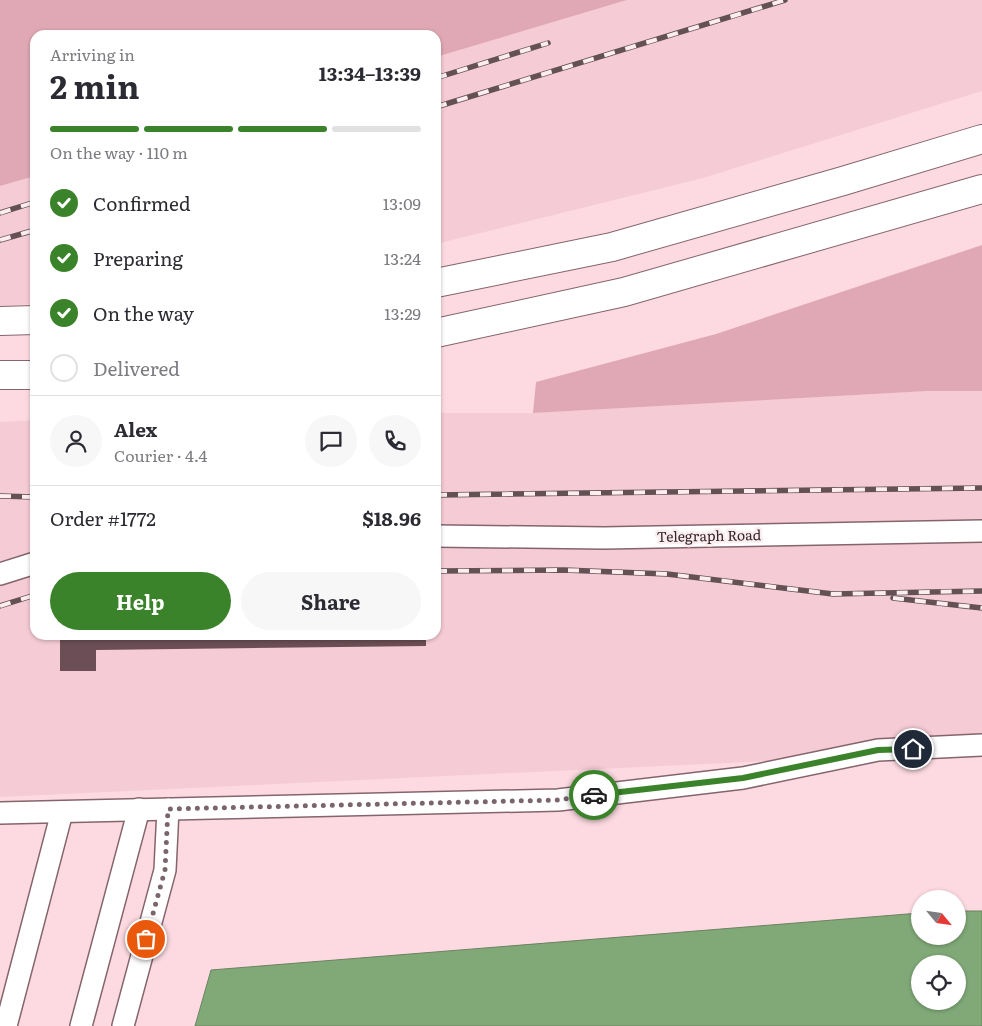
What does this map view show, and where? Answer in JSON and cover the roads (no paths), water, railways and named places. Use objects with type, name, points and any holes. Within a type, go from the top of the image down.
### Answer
[{"type":"highway","points":[[441,282],[612,247],[982,139]]},
{"type":"highway","points":[[441,331],[624,292],[982,189]]},
{"type":"highway","points":[[0,321],[30,320]]},
{"type":"highway","points":[[0,375],[30,374]]},
{"type":"street","name":"Telegraph Road","points":[[441,536],[604,538],[982,531]]},
{"type":"street","points":[[0,574],[30,565]]},
{"type":"street","points":[[0,813],[558,800],[743,778],[878,750],[982,745]]},
{"type":"street","points":[[81,1026],[139,809]]},
{"type":"street","points":[[123,1026],[165,870],[168,809]]},
{"type":"street","points":[[6,1026],[62,812]]},
{"type":"railway","points":[[441,105],[785,0]]},
{"type":"railway","points":[[441,76],[548,43]]},
{"type":"railway","points":[[0,213],[30,204]]},
{"type":"railway","points":[[0,240],[30,231]]},
{"type":"railway","points":[[441,495],[982,488]]},
{"type":"railway","points":[[0,496],[30,497]]},
{"type":"railway","points":[[441,571],[564,570],[667,574],[833,594],[982,591]]},
{"type":"railway","points":[[0,606],[30,597]]},
{"type":"railway","points":[[893,598],[982,608]]}]
